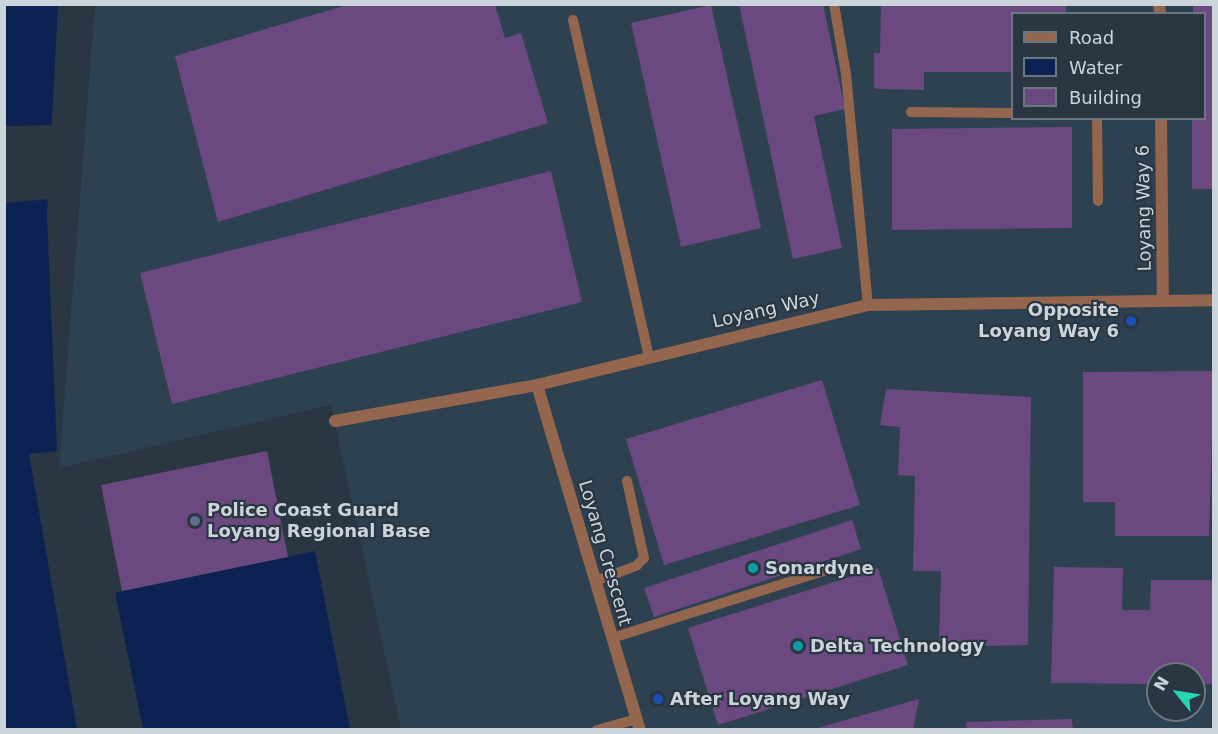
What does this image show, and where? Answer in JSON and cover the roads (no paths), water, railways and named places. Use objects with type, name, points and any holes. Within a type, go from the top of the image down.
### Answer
[{"type":"street","name":"Loyang Way 6","points":[[1161,120],[1163,297]]},
{"type":"street","name":"Loyang Way","points":[[335,421],[537,386],[868,305],[1163,297],[1214,300]]},
{"type":"street","name":"Loyang Crescent","points":[[537,386],[638,724]]},
{"type":"lane","points":[[834,4],[846,74],[868,305]]},
{"type":"lane","points":[[573,20],[649,357]]},
{"type":"lane","points":[[911,112],[1011,113]]},
{"type":"lane","points":[[1097,120],[1098,201]]},
{"type":"lane","points":[[595,581],[636,566],[644,558],[627,482]]},
{"type":"lane","points":[[612,638],[829,569]]},
{"type":"lane","points":[[597,729],[638,724]]},
{"type":"water","points":[[4,5],[58,5],[47,215],[57,451],[29,454],[77,729],[5,729]]},
{"type":"water","points":[[315,551],[350,729],[143,729],[115,593]]},
{"type":"place","name":"Opposite Loyang Way 6","points":[[1131,321]]},
{"type":"place","name":"Police Coast Guard Loyang Regional Base","points":[[195,521]]},
{"type":"place","name":"Sonardyne","points":[[753,568]]},
{"type":"place","name":"Delta Technology","points":[[798,646]]},
{"type":"place","name":"After Loyang Way","points":[[658,699]]}]
